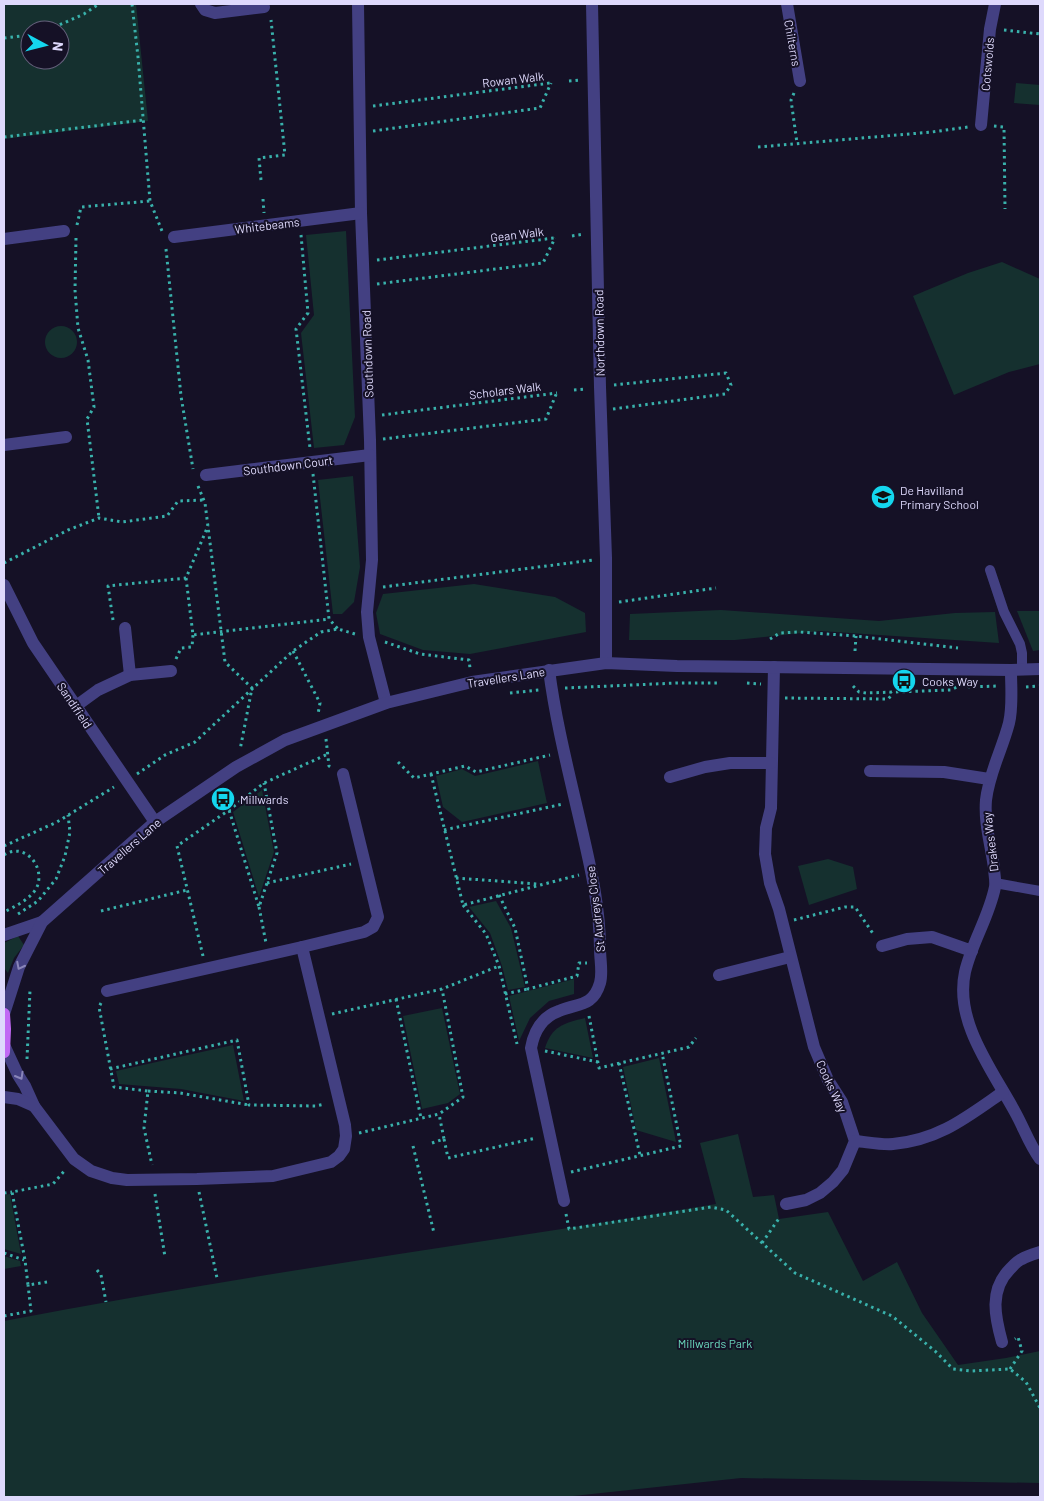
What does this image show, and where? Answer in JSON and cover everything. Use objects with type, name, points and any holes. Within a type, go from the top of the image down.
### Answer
[{"type":"main road","points":[[4,1014],[4,1049]]},
{"type":"street","points":[[201,4],[205,10],[215,13],[264,7]]},
{"type":"street","name":"Southdown Road","points":[[358,4],[361,213],[370,417],[372,560],[367,612],[369,637],[386,702]]},
{"type":"street","name":"Northdown Road","points":[[592,4],[600,411],[606,558],[606,663]]},
{"type":"street","name":"Chilterns","points":[[787,4],[800,82]]},
{"type":"street","name":"Cotswolds","points":[[981,125],[990,29],[995,4]]},
{"type":"street","name":"Whitebeams","points":[[174,237],[361,213]]},
{"type":"street","points":[[4,238],[64,231]]},
{"type":"street","points":[[4,445],[66,437]]},
{"type":"street","name":"Southdown Court","points":[[202,480],[312,462],[370,455]]},
{"type":"street","name":"Sandifield","points":[[4,585],[33,643],[155,822]]},
{"type":"street","points":[[125,628],[130,675]]},
{"type":"street","name":"Travellers Lane","points":[[4,1014],[19,968],[42,922],[155,822],[236,768],[285,740],[386,702],[472,682],[606,663],[774,667],[1040,669]]},
{"type":"street","name":"Cooks Way","points":[[774,667],[771,808],[766,828],[765,854],[770,883],[814,1047],[828,1080],[842,1102],[855,1141]]},
{"type":"street","name":"St Audreys Close","points":[[549,670],[564,752],[594,884],[600,933],[601,981],[594,996],[586,1002]]},
{"type":"street","name":"Drakes Way","points":[[1016,670],[1011,686],[1009,724],[989,779],[986,800],[986,819],[995,883],[991,906],[964,974],[963,997],[969,1024],[976,1043],[1016,1113],[1032,1148],[1040,1159]]},
{"type":"street","points":[[76,706],[98,690],[130,675],[171,672]]},
{"type":"street","points":[[670,776],[730,763],[771,763]]},
{"type":"street","points":[[870,771],[944,772],[989,779]]},
{"type":"street","points":[[107,991],[302,947],[364,932],[373,927],[378,917],[342,774]]},
{"type":"street","name":"Travellers Lane","points":[[4,935],[42,922]]},
{"type":"street","points":[[882,946],[907,939],[932,937],[972,951]]},
{"type":"street","points":[[4,1049],[26,1086],[34,1106],[74,1159],[92,1172],[127,1180],[273,1176],[331,1162],[344,1149],[346,1136],[302,947]]},
{"type":"street","points":[[719,975],[790,957]]},
{"type":"street","points":[[564,1201],[531,1048],[534,1034],[543,1021],[558,1011],[586,1002]]},
{"type":"street","points":[[786,1204],[806,1200],[820,1193],[834,1182],[843,1170],[855,1141],[891,1144],[918,1141],[949,1129],[1003,1092]]},
{"type":"street","points":[[4,1097],[18,1099],[34,1106]]},
{"type":"street","points":[[1002,1342],[994,1306],[998,1286],[1007,1272],[1020,1259],[1040,1252]]},
{"type":"lane","points":[[990,570],[1004,612],[1020,644],[1022,653],[1016,670]]},
{"type":"lane","points":[[995,883],[1040,892]]},
{"type":"path","points":[[70,20],[99,4]]},
{"type":"path","points":[[261,180],[259,158],[285,156],[270,14],[264,7]]},
{"type":"path","points":[[990,29],[1040,34]]},
{"type":"path","points":[[4,38],[20,36]]},
{"type":"path","points":[[797,144],[791,100],[800,82]]},
{"type":"path","name":"Rowan Walk","points":[[360,108],[551,83],[540,108],[360,132]]},
{"type":"path","points":[[4,137],[143,120]]},
{"type":"path","points":[[758,147],[932,132],[981,125],[1004,127],[1004,209]]},
{"type":"path","points":[[99,518],[87,419],[94,407],[88,360],[78,328],[75,290],[76,229],[81,207],[150,201]]},
{"type":"path","points":[[300,221],[308,313],[296,329],[329,619],[338,629]]},
{"type":"path","name":"Gean Walk","points":[[363,262],[555,238],[543,263],[364,286]]},
{"type":"path","points":[[600,387],[726,373],[731,385],[725,394],[600,411]]},
{"type":"path","name":"Scholars Walk","points":[[370,417],[557,392],[546,418],[370,440]]},
{"type":"path","points":[[202,480],[225,662],[252,688]]},
{"type":"path","points":[[4,563],[68,530],[99,518],[122,522],[167,516],[178,501],[205,500]]},
{"type":"path","points":[[171,672],[181,648],[192,647],[193,635],[186,578],[208,526]]},
{"type":"path","points":[[370,589],[606,558]]},
{"type":"path","points":[[125,628],[113,620],[108,586],[186,578]]},
{"type":"path","points":[[606,603],[716,588]]},
{"type":"path","points":[[193,635],[329,619]]},
{"type":"path","points":[[4,846],[57,822],[126,781],[165,755],[195,742],[293,651],[321,632],[338,629],[420,654],[469,660]]},
{"type":"path","points":[[770,639],[780,633],[799,632],[856,636],[958,648]]},
{"type":"path","points":[[855,651],[856,636]]},
{"type":"path","points":[[952,682],[970,687],[1040,686]]},
{"type":"path","points":[[551,689],[676,683],[724,683]]},
{"type":"path","points":[[744,683],[773,685]]},
{"type":"path","points":[[853,686],[859,692],[866,693],[951,690],[960,685]]},
{"type":"path","points":[[236,768],[252,688]]},
{"type":"path","points":[[786,691],[784,698],[855,699],[888,699],[891,696],[891,692]]},
{"type":"path","points":[[398,762],[414,778],[465,766],[476,772],[564,752]]},
{"type":"path","points":[[206,968],[177,846],[264,783],[328,754]]},
{"type":"path","points":[[431,774],[462,905],[486,934],[499,966],[518,1047],[598,1062]]},
{"type":"path","points":[[259,906],[277,853],[264,783]]},
{"type":"path","points":[[223,799],[229,810],[259,906],[268,954]]},
{"type":"path","points":[[444,830],[576,802]]},
{"type":"path","points":[[16,915],[38,900],[56,879],[65,856],[70,832],[68,815]]},
{"type":"path","points":[[4,855],[17,851],[25,853],[32,858],[39,869],[39,880],[31,895],[4,912]]},
{"type":"path","points":[[267,883],[364,861]]},
{"type":"path","points":[[462,905],[591,872]]},
{"type":"path","points":[[456,878],[542,885]]},
{"type":"path","points":[[101,911],[187,890]]},
{"type":"path","points":[[499,895],[515,928],[528,989]]},
{"type":"path","points":[[782,923],[845,907],[855,907],[882,946]]},
{"type":"path","points":[[505,994],[577,976],[579,964],[600,962]]},
{"type":"path","points":[[319,1017],[442,989],[499,966]]},
{"type":"path","points":[[346,1136],[439,1114],[463,1097],[442,989]]},
{"type":"path","points":[[107,991],[99,1007],[114,1087],[180,1093],[250,1105],[316,1106],[339,1100]]},
{"type":"path","points":[[396,999],[421,1118]]},
{"type":"path","points":[[586,1002],[599,1068],[689,1047],[696,1038]]},
{"type":"path","points":[[110,1069],[237,1040],[250,1105]]},
{"type":"path","points":[[558,1175],[681,1146],[662,1054]]},
{"type":"path","points":[[619,1063],[640,1156]]},
{"type":"path","points":[[148,1091],[144,1128],[166,1257]]},
{"type":"path","points":[[439,1114],[448,1158],[549,1135]]},
{"type":"path","points":[[432,1142],[444,1139]]},
{"type":"path","points":[[413,1146],[434,1233]]},
{"type":"path","points":[[4,1193],[53,1184],[74,1159]]},
{"type":"path","points":[[196,1179],[217,1278]]},
{"type":"path","points":[[4,1316],[31,1311],[25,1260],[12,1192]]},
{"type":"path","points":[[564,1201],[569,1229],[711,1207],[726,1210],[795,1273],[892,1316],[935,1351],[953,1369],[971,1371],[1010,1368],[1026,1382],[1040,1408]]},
{"type":"path","points":[[762,1243],[779,1219]]},
{"type":"path","points":[[4,1252],[25,1260]]},
{"type":"path","points":[[97,1270],[101,1275],[106,1302]]},
{"type":"path","points":[[28,1285],[47,1282]]},
{"type":"green space","points":[[4,4],[136,4],[148,121],[4,139]]},
{"type":"green space","points":[[1016,83],[1040,85],[1040,105],[1014,103]]},
{"type":"green space","points":[[346,231],[355,417],[344,445],[314,448],[301,333],[314,315],[306,235]]},
{"type":"green space","points":[[1002,262],[1040,279],[1040,364],[1009,372],[954,395],[913,296],[968,273]]},
{"type":"green space","points":[[61,326],[67,327],[72,331],[76,336],[76,348],[72,353],[67,357],[61,358],[55,357],[50,353],[46,348],[45,342],[46,336],[50,331],[55,327]]},
{"type":"green space","points":[[353,476],[360,567],[354,602],[342,614],[333,614],[318,480]]},
{"type":"green space","points":[[474,584],[555,597],[585,613],[586,632],[470,654],[423,650],[380,634],[376,613],[383,594]]},
{"type":"green space","points":[[721,610],[879,621],[955,613],[995,612],[999,643],[820,631],[735,640],[629,640],[630,614]]},
{"type":"green space","points":[[1017,611],[1040,611],[1040,650],[1033,651]]},
{"type":"green space","points":[[538,761],[547,803],[462,822],[443,807],[436,776],[462,769],[475,776]]},
{"type":"green space","points":[[262,790],[274,852],[259,897],[233,812]]},
{"type":"green space","points":[[828,859],[853,867],[857,889],[809,905],[798,866]]},
{"type":"green space","points":[[496,901],[511,928],[525,987],[508,990],[502,966],[490,933],[469,907]]},
{"type":"green space","points":[[18,936],[24,945],[14,958],[8,973],[4,968],[4,943]]},
{"type":"green space","points":[[574,979],[574,994],[549,1001],[530,1018],[519,1041],[509,996]]},
{"type":"green space","points":[[442,1008],[460,1094],[448,1103],[422,1109],[403,1016]]},
{"type":"green space","points":[[585,1018],[593,1058],[545,1048],[555,1030],[565,1024]]},
{"type":"green space","points":[[233,1045],[244,1101],[181,1089],[119,1084],[116,1071]]},
{"type":"green space","points":[[659,1058],[676,1142],[636,1130],[623,1067]]},
{"type":"green space","name":"Millwards Park","points":[[738,1134],[753,1197],[774,1195],[779,1219],[828,1212],[863,1281],[897,1262],[922,1313],[958,1365],[1040,1351],[1040,1483],[741,1478],[564,1497],[4,1497],[4,1321],[271,1274],[716,1204],[700,1143]]},
{"type":"green space","points":[[10,1194],[21,1254],[4,1249],[4,1195]]},
{"type":"green space","points":[[4,1256],[20,1261],[21,1266],[4,1269]]},
{"type":"place","name":"De Havilland Primary School","points":[[883,497]]},
{"type":"place","name":"Cooks Way","points":[[904,681]]},
{"type":"place","name":"Millwards","points":[[223,799]]}]
